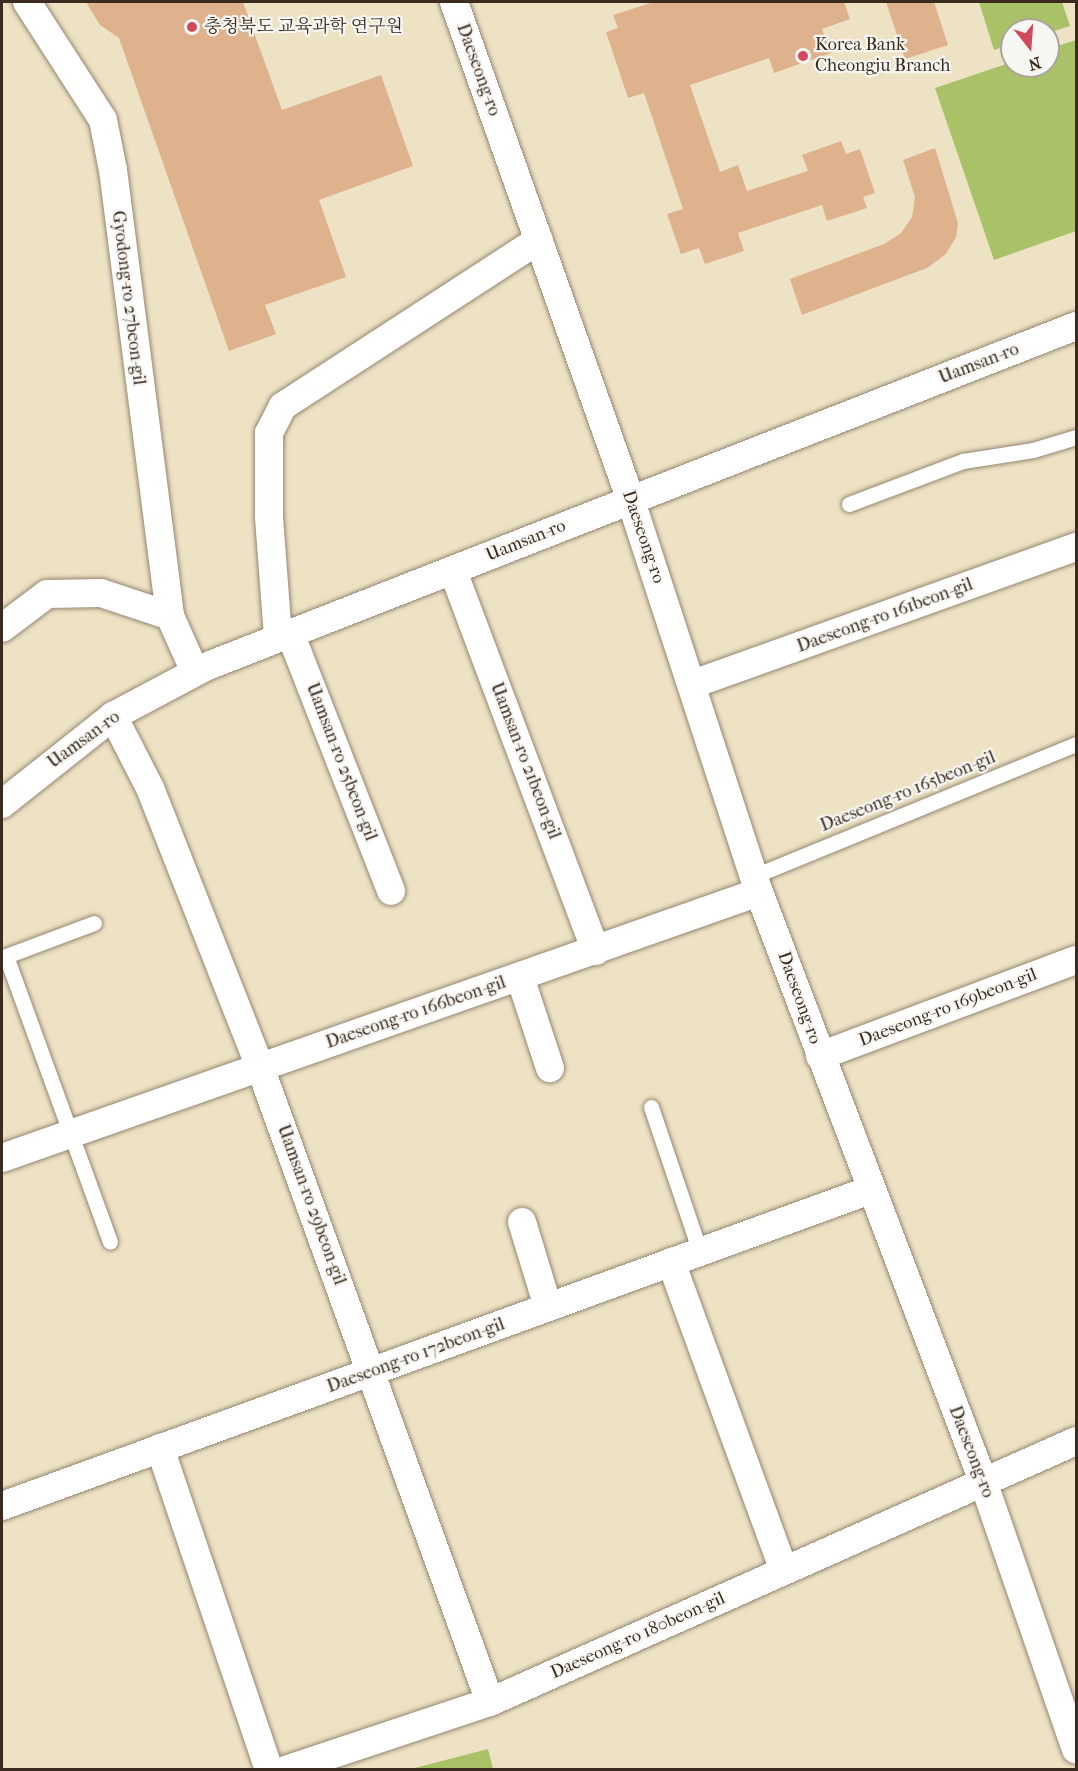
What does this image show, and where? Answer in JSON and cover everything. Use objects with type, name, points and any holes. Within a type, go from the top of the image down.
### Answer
[{"type":"street","name":"Gyodong-ro 27beon-gil","points":[[27,2],[103,120],[112,170],[170,616],[195,672]]},
{"type":"street","name":"Daeseong-ro","points":[[454,2],[630,498],[757,884],[870,1190],[983,1481],[1077,1749]]},
{"type":"street","points":[[284,635],[269,516],[269,433],[283,406],[539,240]]},
{"type":"street","name":"Uamsan-ro","points":[[2,804],[113,716],[195,672],[630,498],[1077,326]]},
{"type":"street","name":"Daeseong-ro 161beon-gil","points":[[693,684],[1077,547]]},
{"type":"street","name":"Uamsan-ro 21beon-gil","points":[[453,570],[596,951]]},
{"type":"street","points":[[2,628],[47,594],[101,593],[170,616]]},
{"type":"street","name":"Uamsan-ro 25beon-gil","points":[[284,635],[391,891]]},
{"type":"street","name":"Uamsan-ro 29beon-gil","points":[[113,716],[150,788],[260,1067],[490,1702]]},
{"type":"street","name":"Daeseong-ro 166beon-gil","points":[[2,1158],[596,951],[757,884]]},
{"type":"street","name":"Daeseong-ro 169beon-gil","points":[[820,1056],[1077,960]]},
{"type":"street","points":[[520,977],[550,1068]]},
{"type":"street","name":"Daeseong-ro 172beon-gil","points":[[2,1506],[870,1190]]},
{"type":"street","points":[[522,1222],[548,1307]]},
{"type":"street","points":[[671,1263],[784,1570]]},
{"type":"street","name":"Daeseong-ro 180beon-gil","points":[[285,1770],[490,1702],[1077,1441]]},
{"type":"street","points":[[160,1448],[269,1770]]},
{"type":"lane","points":[[849,504],[963,461],[1033,450],[1077,437]]},
{"type":"lane","name":"Daeseong-ro 165beon-gil","points":[[757,884],[1077,744]]},
{"type":"lane","points":[[94,923],[6,956],[73,1133],[110,1242]]},
{"type":"lane","points":[[651,1107],[700,1252]]},
{"type":"green space","points":[[979,2],[1062,2],[1070,26],[1060,29],[1060,18],[1000,18],[1000,48],[994,50]]},
{"type":"green space","points":[[1076,40],[1076,231],[994,260],[935,88],[1000,66],[1000,78],[1060,78],[1060,45]]},
{"type":"green space","points":[[488,1749],[493,1769],[411,1769]]},
{"type":"building","points":[[86,2],[243,2],[282,110],[381,75],[413,166],[319,200],[346,277],[265,305],[276,334],[229,351],[119,38],[100,25]]},
{"type":"building","points":[[654,2],[844,2],[850,19],[822,29],[831,53],[774,73],[769,58],[690,85],[720,172],[738,165],[747,191],[808,171],[802,155],[841,141],[846,154],[860,149],[875,193],[863,197],[867,208],[827,221],[822,205],[738,233],[744,251],[705,264],[699,248],[681,254],[667,214],[683,209],[644,93],[628,98],[606,32],[618,28],[613,15]]},
{"type":"building","points":[[886,2],[934,2],[948,45],[905,59]]},
{"type":"building","points":[[935,148],[958,223],[956,237],[946,254],[927,268],[802,315],[790,279],[884,244],[901,233],[912,217],[915,197],[903,160]]},
{"type":"place","name":"충청북도 교육과학 연구원","points":[[192,27]]},
{"type":"place","name":"Korea Bank Cheongju Branch","points":[[803,56]]}]
